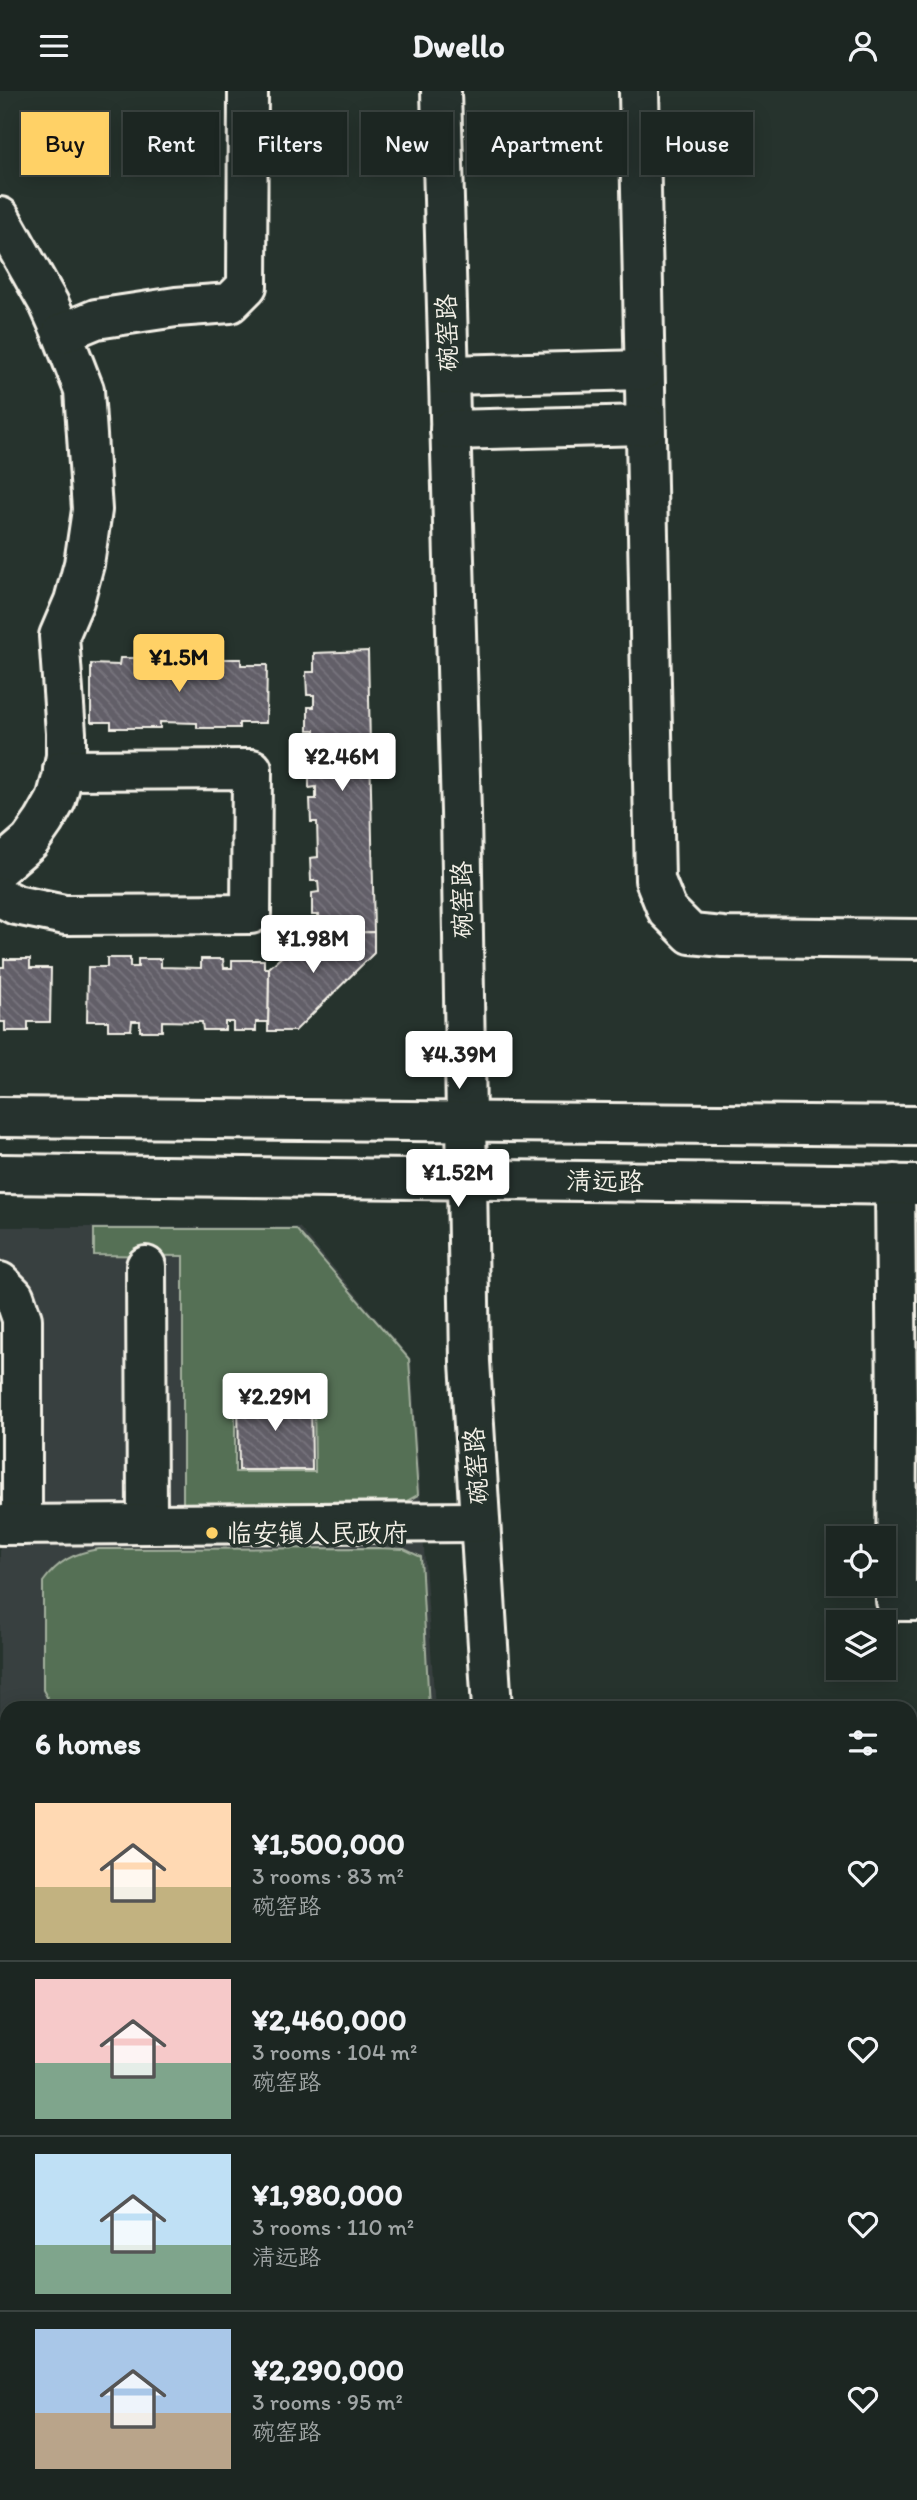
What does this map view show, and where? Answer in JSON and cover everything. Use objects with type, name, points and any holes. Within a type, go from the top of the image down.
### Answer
[{"type":"main road","points":[[62,333],[96,319],[176,307],[230,303],[247,286],[248,91]]},
{"type":"main road","name":"碗窑路","points":[[441,91],[470,1362],[492,1701]]},
{"type":"main road","points":[[639,91],[655,880],[667,910],[691,934],[723,937],[917,939]]},
{"type":"main road","points":[[0,217],[62,333],[83,390],[92,510],[84,564],[74,601],[59,636],[66,733],[64,770],[55,800],[44,821],[30,841],[0,867]]},
{"type":"main road","points":[[449,375],[644,370]]},
{"type":"main road","points":[[450,430],[646,425]]},
{"type":"main road","points":[[0,897],[16,905],[65,915],[251,914],[252,769],[64,770]]},
{"type":"main road","points":[[0,1117],[917,1126]]},
{"type":"main road","name":"清远路","points":[[0,1174],[906,1184]]},
{"type":"main road","points":[[906,1184],[896,1601],[917,1601]]},
{"type":"main road","points":[[146,1266],[146,1524]]},
{"type":"main road","points":[[0,1282],[14,1296],[22,1319],[11,1525],[480,1522]]},
{"type":"shaded area","name":"临安镇人民政府","points":[[0,1227],[299,1227],[411,1359],[435,1701],[0,1701]]},
{"type":"green space","points":[[94,1229],[296,1229],[409,1359],[418,1495],[407,1501],[183,1503],[183,1256],[94,1255]],"holes":[[[314,1393],[315,1472],[235,1472],[235,1394]]]},
{"type":"green space","points":[[99,1549],[404,1549],[421,1557],[429,1701],[49,1701],[43,1690],[43,1582],[61,1563],[82,1553]]},
{"type":"building","points":[[368,651],[374,932],[319,934],[319,915],[312,915],[312,893],[319,892],[318,881],[311,881],[310,858],[318,857],[317,822],[311,822],[310,799],[316,799],[316,787],[309,788],[309,765],[315,764],[315,730],[308,730],[308,707],[314,707],[314,695],[307,695],[306,672],[314,672],[314,653]]},
{"type":"building","points":[[120,658],[155,658],[155,664],[205,665],[205,659],[241,659],[241,665],[267,665],[266,723],[239,723],[239,728],[197,728],[197,723],[160,722],[160,728],[111,728],[111,722],[91,722],[91,664],[119,665]]},
{"type":"building","points":[[374,932],[374,953],[295,1031],[268,1031],[269,968],[307,934]]},
{"type":"building","points":[[107,958],[130,958],[130,967],[138,967],[138,959],[161,959],[161,967],[201,968],[201,959],[223,959],[224,968],[232,968],[232,960],[264,960],[264,968],[269,968],[268,1022],[256,1022],[256,1031],[233,1031],[233,1022],[225,1022],[225,1030],[203,1030],[202,1022],[162,1021],[162,1031],[140,1031],[140,1021],[132,1021],[131,1030],[108,1030],[108,1021],[87,1021],[88,967],[107,967]]},
{"type":"building","points":[[4,959],[30,959],[30,968],[51,968],[50,1022],[28,1022],[28,1031],[5,1031],[5,1022],[0,1022],[0,967],[4,967]]},
{"type":"building","points":[[311,1395],[312,1470],[239,1470],[238,1396]]},
{"type":"place","name":"临安镇人民政府","points":[[212,1533]]}]
